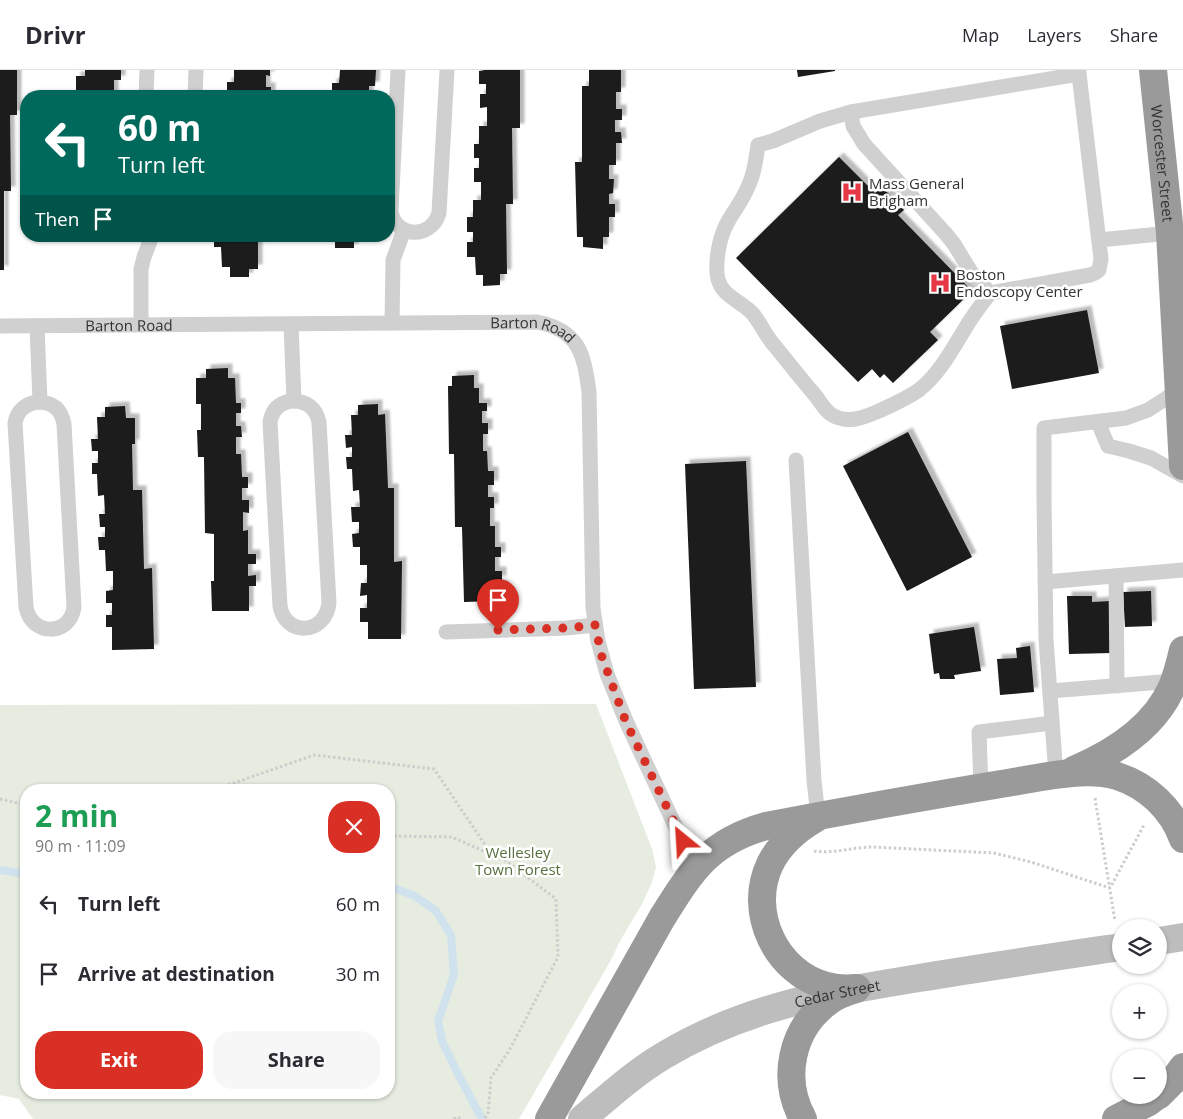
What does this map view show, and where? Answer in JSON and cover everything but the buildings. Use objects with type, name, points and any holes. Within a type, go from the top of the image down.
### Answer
[{"type":"highway","name":"Worcester Street","points":[[1153,70],[1170,233],[1183,466]]},
{"type":"highway","points":[[1061,774],[1107,754],[1136,733],[1153,717],[1162,705],[1174,681],[1183,650]]},
{"type":"highway","points":[[549,1119],[662,918],[690,875],[702,861],[732,838],[766,826],[981,787],[1061,774],[1100,773],[1116,776],[1140,786],[1157,799],[1169,812],[1183,839]]},
{"type":"highway","points":[[818,816],[792,835],[782,846],[770,865],[762,896],[763,914],[767,931],[774,945],[796,970],[814,982],[826,986],[839,989],[857,988]]},
{"type":"highway","points":[[803,1119],[796,1104],[792,1087],[791,1068],[799,1038],[816,1011],[838,995],[857,988]]},
{"type":"highway","points":[[1167,1087],[1183,1067]]},
{"type":"highway","points":[[1116,1119],[1145,1104]]},
{"type":"main road","points":[[1167,940],[1183,937]]},
{"type":"main road","name":"Cedar Street","points":[[582,1119],[638,1072],[663,1056],[700,1036],[744,1017],[776,1007],[857,988],[1112,948]]},
{"type":"lane","points":[[146,90],[147,70]]},
{"type":"lane","points":[[195,90],[196,70]]},
{"type":"lane","points":[[395,129],[398,70]]},
{"type":"lane","points":[[395,222],[398,226],[409,232],[427,230],[436,222],[439,213],[447,70]]},
{"type":"lane","points":[[1079,72],[1101,265],[1095,273],[990,293],[939,370],[924,385],[901,401],[865,417],[843,419],[829,412],[771,342],[752,314],[722,288],[717,274],[719,248],[722,238],[729,220],[741,202],[750,182],[754,171],[758,145],[773,141],[820,121],[851,112],[1079,72]]},
{"type":"lane","points":[[851,112],[853,126],[864,144],[946,234],[971,272],[990,293]]},
{"type":"lane","points":[[392,323],[393,260],[404,230]]},
{"type":"lane","points":[[1098,240],[1170,233]]},
{"type":"lane","points":[[141,325],[141,268],[150,242]]},
{"type":"lane","name":"Barton Road","points":[[0,326],[537,322],[560,330],[570,337],[586,365],[589,392],[593,608],[598,641],[607,674],[626,722],[680,836],[702,861]]},
{"type":"lane","points":[[291,324],[294,401]]},
{"type":"lane","points":[[36,326],[40,402]]},
{"type":"lane","points":[[1061,774],[1052,723],[1046,640],[1044,428],[1119,420],[1141,413],[1179,390]]},
{"type":"lane","points":[[294,401],[303,402],[311,406],[318,419],[329,603],[326,615],[321,622],[305,628],[290,624],[281,612],[270,425],[271,416],[275,409],[283,403],[294,401]]},
{"type":"lane","points":[[40,402],[48,403],[56,408],[62,415],[64,424],[74,607],[73,614],[66,623],[59,628],[53,629],[44,629],[34,623],[28,616],[26,607],[15,423],[23,408],[31,403],[40,402]]},
{"type":"lane","points":[[1098,422],[1108,446],[1151,458],[1183,476]]},
{"type":"lane","points":[[796,460],[812,753],[818,816]]},
{"type":"lane","points":[[1045,582],[1183,570]]},
{"type":"lane","points":[[1116,576],[1117,686]]},
{"type":"lane","points":[[446,632],[567,628],[595,625]]},
{"type":"lane","points":[[1050,691],[1174,681]]},
{"type":"lane","points":[[981,787],[979,732],[1052,723]]},
{"type":"path","points":[[232,784],[314,756],[434,769],[492,856]]},
{"type":"path","points":[[1095,798],[1115,919]]},
{"type":"path","points":[[0,799],[20,804]]},
{"type":"path","points":[[1110,888],[1147,820]]},
{"type":"path","points":[[395,836],[452,837],[506,862],[556,899],[558,957],[510,1049],[491,1078],[488,1114],[484,1119]]},
{"type":"path","points":[[811,856],[815,852],[873,847],[994,853],[1031,862],[1110,888]]},
{"type":"path","points":[[454,1119],[456,1117],[462,1119]]},
{"type":"green space","name":"Wellesley Town Forest","points":[[596,704],[652,849],[656,867],[652,882],[642,904],[519,1119],[33,1119],[19,1099],[0,1095],[0,705]]},
{"type":"waterway","points":[[0,870],[20,873]]},
{"type":"waterway","points":[[395,888],[415,896],[436,911],[451,935],[454,975],[438,1021],[442,1041],[482,1119]]},
{"type":"place","name":"Mass General Brigham","points":[[852,192]]},
{"type":"place","name":"Boston Endoscopy Center","points":[[940,283]]},
{"type":"route","points":[[498,630],[567,628],[595,625],[607,674],[626,722],[683,841]]}]
